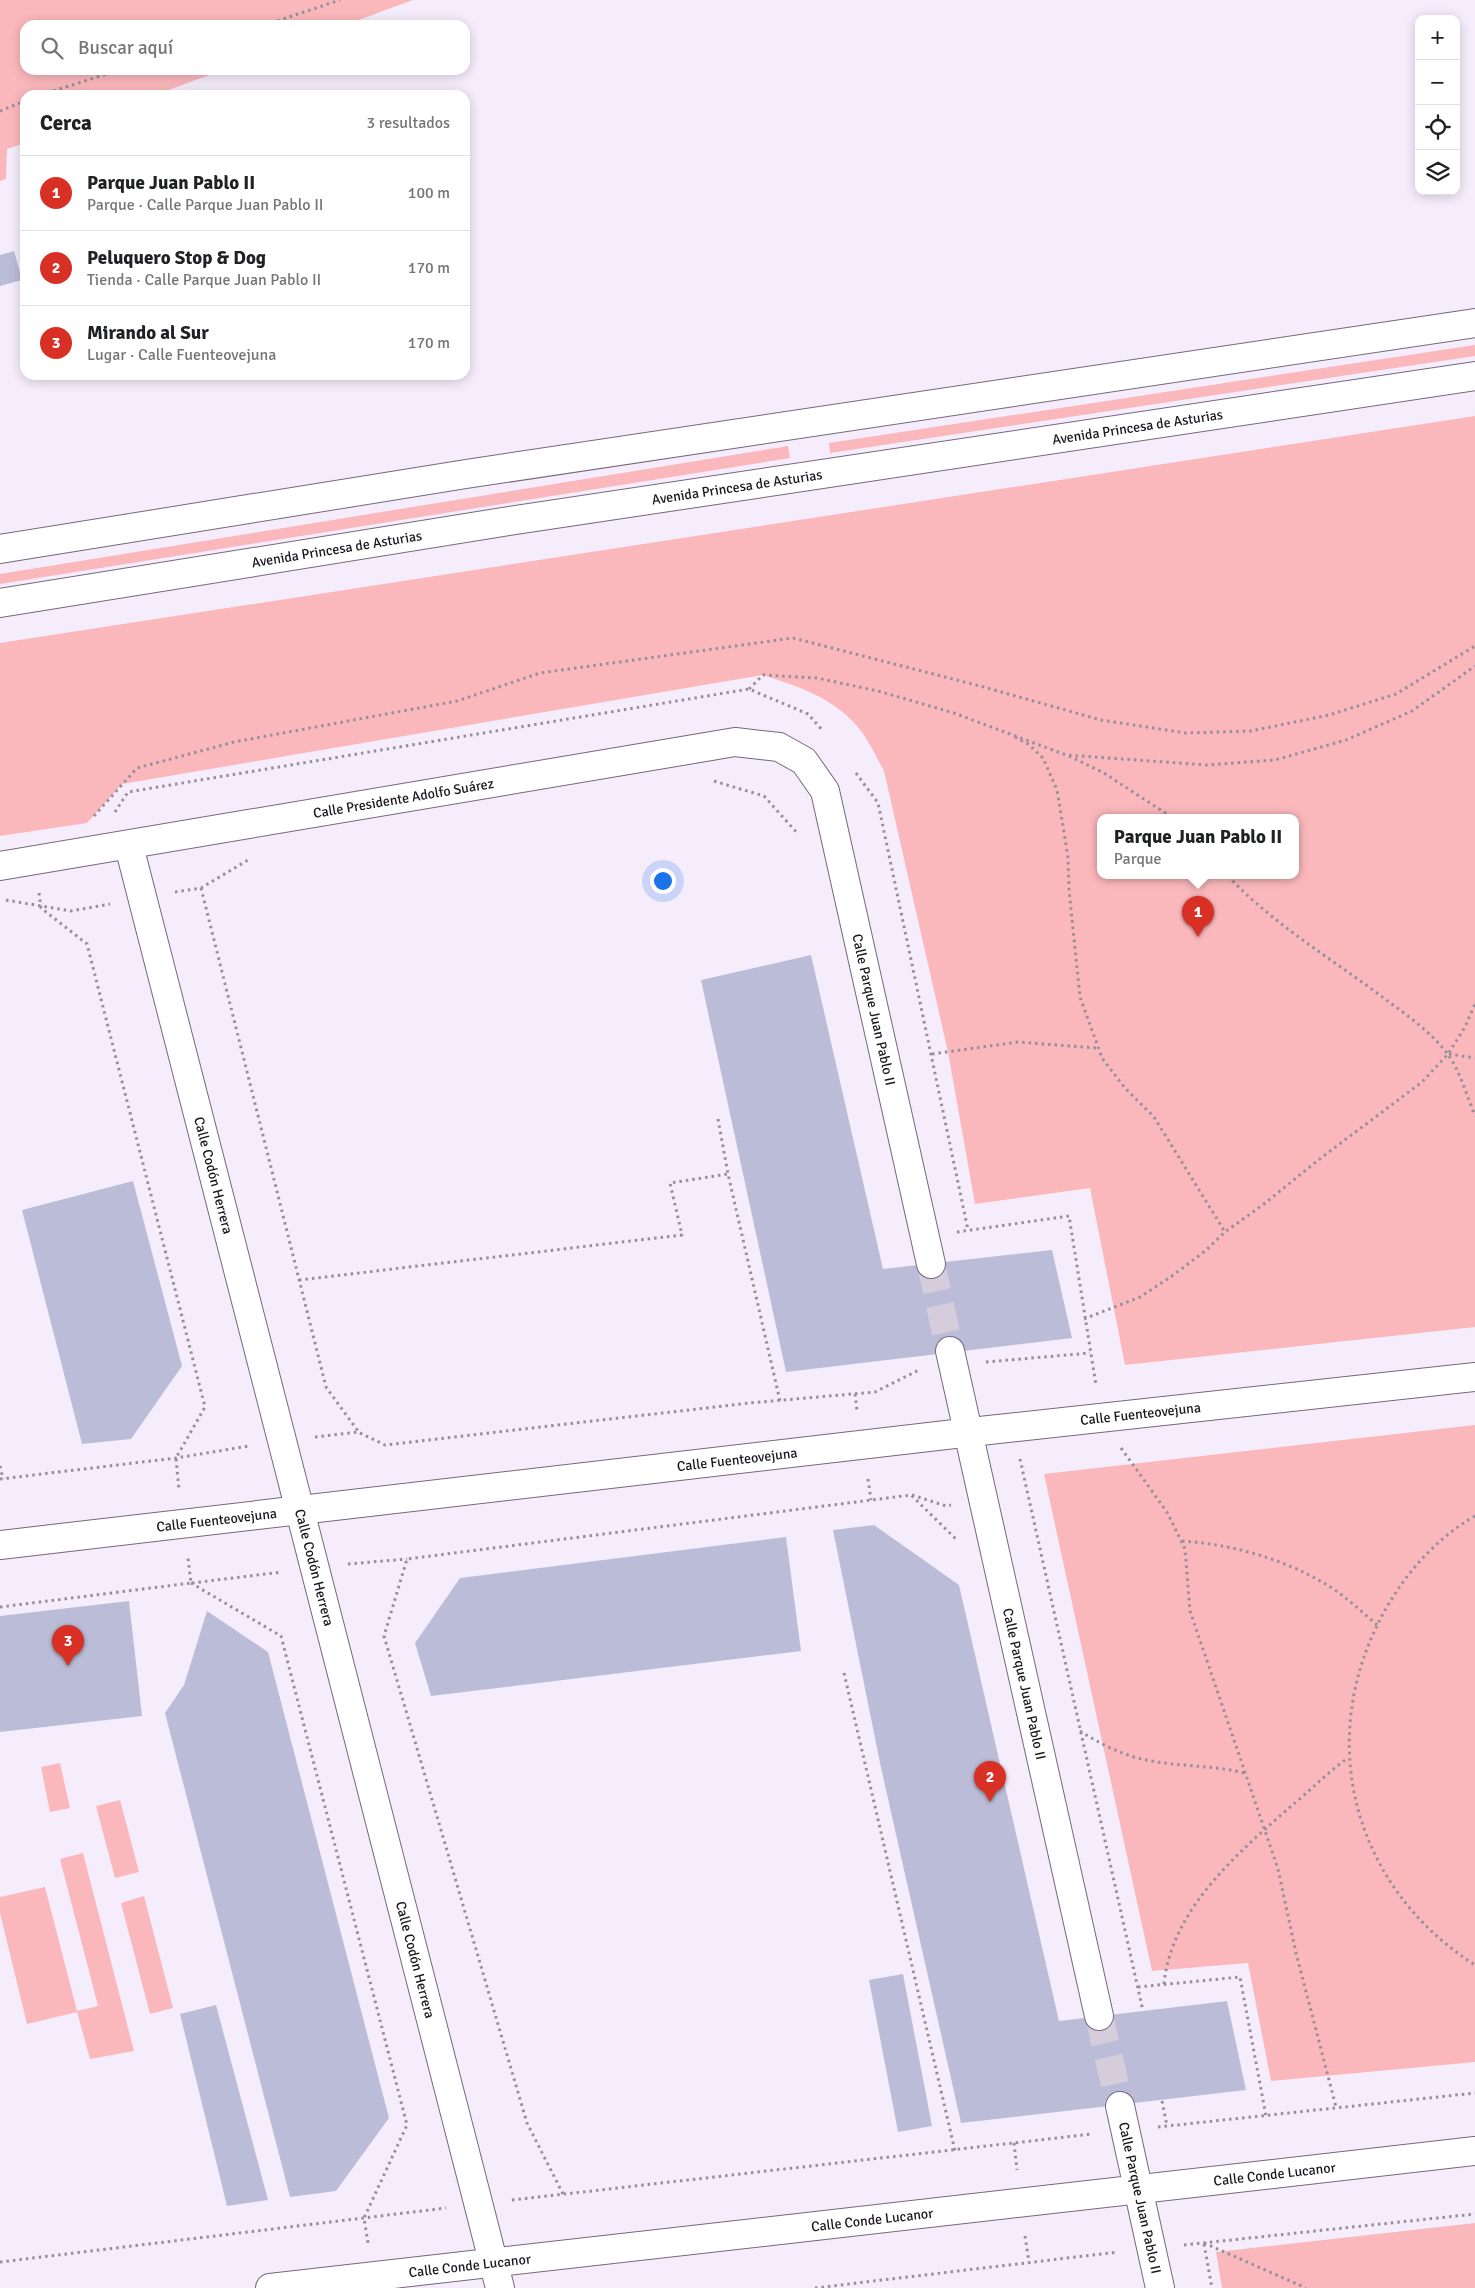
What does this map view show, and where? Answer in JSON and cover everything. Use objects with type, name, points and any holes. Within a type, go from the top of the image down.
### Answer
[{"type":"street","points":[[0,549],[466,474],[1475,323]]},
{"type":"street","name":"Avenida Princesa de Asturias","points":[[0,603],[499,522],[1475,376]]},
{"type":"street","name":"Calle Presidente Adolfo Suárez","points":[[0,866],[129,846],[735,742],[779,747],[804,761]]},
{"type":"street","name":"Calle Parque Juan Pablo II","points":[[804,761],[825,791],[931,1264]]},
{"type":"street","name":"Calle Codón Herrera","points":[[129,846],[497,2275]]},
{"type":"street","name":"Calle Parque Juan Pablo II","points":[[952,1358],[1100,2016]]},
{"type":"street","name":"Calle Fuenteovejuna","points":[[0,1545],[969,1433],[1475,1377]]},
{"type":"street","name":"Calle Parque Juan Pablo II","points":[[1122,2118],[1160,2288]]},
{"type":"street","name":"Calle Conde Lucanor","points":[[270,2288],[374,2276],[497,2275],[1138,2189],[1475,2151]]},
{"type":"path","points":[[280,20],[340,0]]},
{"type":"path","points":[[57,90],[103,75]]},
{"type":"path","points":[[0,111],[20,103]]},
{"type":"path","points":[[1066,754],[1207,766],[1275,760],[1346,740],[1412,711],[1475,666]]},
{"type":"path","points":[[748,690],[763,675],[817,678],[878,691],[954,713],[1066,754],[1104,773],[1167,814]]},
{"type":"path","points":[[114,814],[128,792],[748,690],[808,714],[826,734]]},
{"type":"path","points":[[1004,731],[1028,744],[1044,758],[1057,790],[1068,857],[1069,890],[1080,997],[1097,1048],[1102,1058],[1125,1088],[1154,1117],[1225,1232]]},
{"type":"path","points":[[201,888],[326,1387],[358,1432],[385,1445],[780,1400],[875,1392],[920,1370],[952,1358],[1090,1353],[1069,1216],[968,1230],[878,803],[855,771]]},
{"type":"path","points":[[710,780],[764,796],[797,831],[799,841]]},
{"type":"path","points":[[0,899],[41,908],[71,911],[201,888],[256,855]]},
{"type":"path","points":[[1231,879],[1298,938],[1344,968],[1425,1029],[1448,1054],[1475,1116]]},
{"type":"path","points":[[41,908],[87,944],[205,1407],[176,1458],[191,1583]]},
{"type":"path","points":[[1084,1319],[1140,1297],[1205,1251],[1225,1232],[1422,1082],[1448,1054],[1465,1027],[1475,1004]]},
{"type":"path","points":[[932,1054],[1018,1042],[1097,1048]]},
{"type":"path","points":[[1448,1054],[1475,1058]]},
{"type":"path","points":[[718,1119],[728,1174],[780,1400]]},
{"type":"path","points":[[299,1280],[682,1235],[670,1183],[728,1174]]},
{"type":"path","points":[[918,1363],[920,1370]]},
{"type":"path","points":[[0,1466],[2,1479],[176,1458],[282,1441],[358,1432]]},
{"type":"path","points":[[1111,1448],[1130,1446]]},
{"type":"path","points":[[1120,1448],[1162,1504],[1185,1549],[1190,1612],[1278,1869],[1296,1953],[1336,2107]]},
{"type":"path","points":[[1029,1458],[1019,1460],[1143,2011]]},
{"type":"path","points":[[563,2194],[527,2123],[384,1636],[408,1558],[911,1495],[960,1542]]},
{"type":"path","points":[[1475,1516],[1442,1540],[1418,1563],[1396,1589],[1364,1650],[1354,1685],[1349,1721],[1349,1757],[1354,1795],[1362,1822],[1380,1866],[1400,1898],[1425,1927],[1453,1952],[1475,1966]]},
{"type":"path","points":[[1182,1541],[1204,1542],[1241,1550],[1302,1572],[1323,1582],[1377,1625]]},
{"type":"path","points":[[0,1607],[191,1583],[281,1636],[407,2125],[364,2218],[374,2276]]},
{"type":"path","points":[[844,1673],[955,2151]]},
{"type":"path","points":[[1080,1731],[1103,1746],[1151,1761],[1222,1767],[1245,1773]]},
{"type":"path","points":[[1164,1984],[1172,1949],[1191,1910],[1265,1828],[1349,1757]]},
{"type":"path","points":[[1138,1987],[1240,1977],[1266,2116]]},
{"type":"path","points":[[0,2262],[563,2194],[955,2151],[1122,2118],[1167,2126],[1475,2093]]},
{"type":"path","points":[[1162,2101],[1167,2126]]},
{"type":"path","points":[[1204,2243],[1475,2214]]},
{"type":"path","points":[[1204,2243],[1212,2288]]},
{"type":"path","points":[[1204,2243],[1306,2288]]},
{"type":"path","points":[[815,2288],[1074,2257]]},
{"type":"shaded area","points":[[0,0],[413,0],[359,20],[20,20],[20,75],[209,75],[169,90],[20,90],[20,145],[7,149],[6,179],[0,181]]},
{"type":"shaded area","points":[[1475,345],[1475,356],[830,453],[829,443]]},
{"type":"shaded area","points":[[1475,416],[1475,1327],[1125,1365],[1090,1188],[975,1204],[948,1052],[884,771],[861,731],[841,710],[829,702],[791,684],[763,675],[122,784],[87,823],[0,836],[0,643]]},
{"type":"shaded area","points":[[788,446],[790,458],[0,584],[0,574]]},
{"type":"shaded area","points":[[1475,1425],[1475,2062],[1271,2081],[1248,1963],[1152,1971],[1044,1474]]},
{"type":"shaded area","points":[[60,1763],[70,1808],[50,1812],[41,1767]]},
{"type":"shaded area","points":[[120,1800],[139,1872],[115,1878],[96,1806]]},
{"type":"shaded area","points":[[83,1853],[134,2051],[90,2059],[77,2012],[27,2024],[0,1913],[0,1897],[45,1887],[77,2011],[98,2006],[60,1859]]},
{"type":"shaded area","points":[[144,1896],[173,2008],[150,2014],[121,1903]]},
{"type":"shaded area","points":[[1475,2223],[1475,2288],[1222,2288],[1216,2252]]},
{"type":"building","points":[[14,251],[20,273],[20,281],[0,286],[0,255]]},
{"type":"building","points":[[811,955],[883,1269],[1052,1250],[1072,1338],[786,1372],[701,980]]},
{"type":"building","points":[[133,1181],[182,1366],[131,1439],[82,1444],[22,1210]]},
{"type":"building","points":[[874,1525],[959,1585],[1059,2021],[1227,2001],[1246,2090],[961,2123],[880,1763],[833,1530]]},
{"type":"building","points":[[786,1537],[801,1651],[431,1696],[415,1643],[460,1578]]},
{"type":"building","points":[[129,1601],[142,1716],[0,1732],[0,1616]]},
{"type":"building","points":[[207,1611],[268,1652],[389,2118],[336,2191],[290,2197],[165,1713],[184,1685]]},
{"type":"building","points":[[903,1974],[932,2126],[898,2132],[869,1980]]},
{"type":"building","points":[[216,2005],[268,2200],[227,2206],[180,2014]]},
{"type":"tunnel","points":[[931,1264],[950,1351]]},
{"type":"tunnel","points":[[1099,2016],[1120,2106]]},
{"type":"place","name":"Parque Juan Pablo II","points":[[1198,937]]},
{"type":"place","name":"Mirando al Sur","points":[[68,1666]]},
{"type":"place","name":"Peluquero Stop & Dog","points":[[990,1802]]}]
